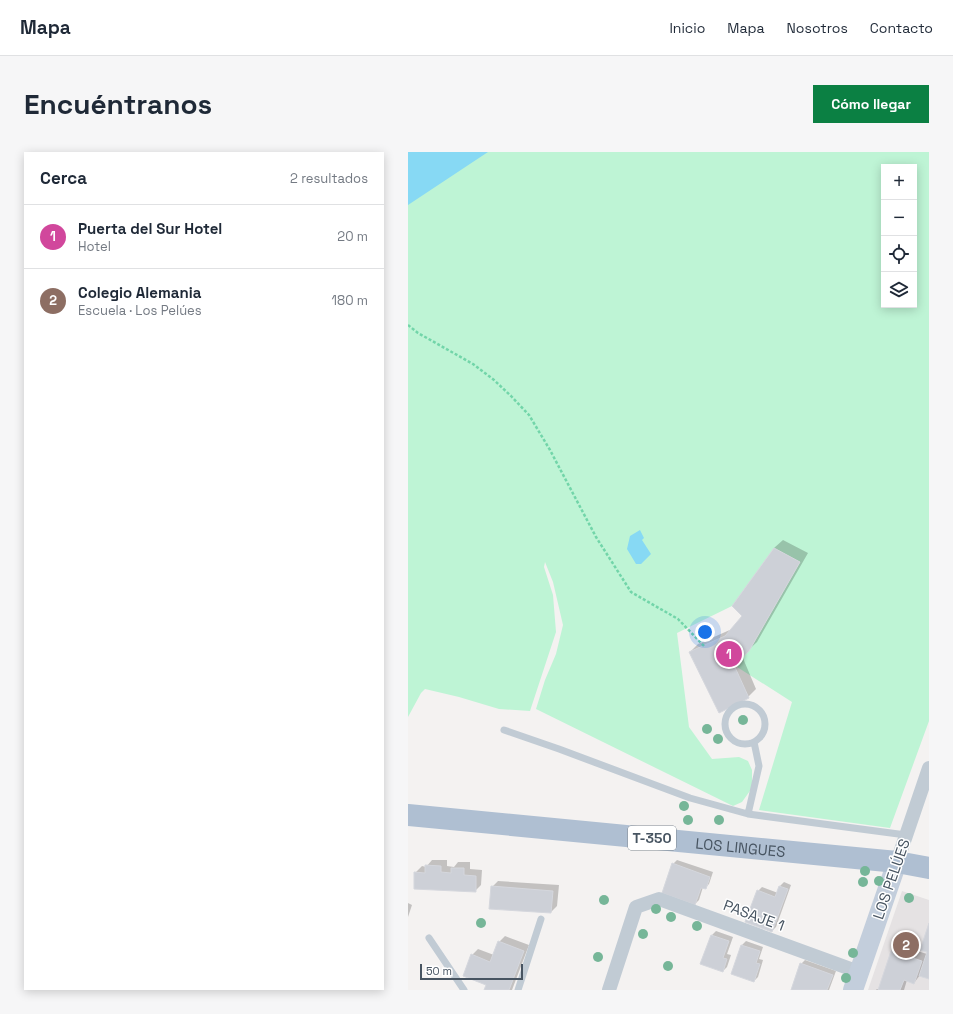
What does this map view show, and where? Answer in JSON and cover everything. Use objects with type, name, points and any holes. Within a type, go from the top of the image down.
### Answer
[{"type":"main road","name":"LOS LINGUES","points":[[408,815],[897,862],[929,868]]},
{"type":"street","name":"LOS PELÚES","points":[[856,981],[929,768]]},
{"type":"street","name":"PASAJE 1","points":[[609,990],[636,907],[660,899],[856,981]]},
{"type":"lane","points":[[749,704],[755,706],[764,717],[765,724],[763,732],[760,738],[754,742],[741,744],[734,741],[727,734],[725,721],[728,713],[735,706],[749,704]]},
{"type":"lane","points":[[504,730],[690,798],[748,814],[906,835]]},
{"type":"lane","points":[[748,814],[759,766],[754,742]]},
{"type":"lane","points":[[518,990],[541,918]]},
{"type":"lane","points":[[428,938],[464,990]]},
{"type":"path","points":[[408,325],[418,333],[473,364],[494,380],[516,401],[529,416],[550,450],[596,537],[631,592],[678,619],[704,646]]},
{"type":"shaded area","points":[[902,891],[929,900],[929,990],[868,990]]},
{"type":"green space","points":[[408,152],[929,152],[929,721],[890,828],[759,810],[792,702],[734,665],[749,651],[800,562],[774,548],[732,606],[677,633],[689,727],[712,759],[739,757],[748,761],[752,770],[752,788],[742,802],[733,806],[536,709],[545,680],[556,654],[563,625],[553,582],[545,562],[544,567],[553,595],[556,632],[530,711],[499,709],[425,689],[421,693],[408,717]]},
{"type":"water","points":[[408,152],[488,152],[408,205]]},
{"type":"water","points":[[640,530],[644,538],[642,540],[651,554],[641,564],[636,564],[627,549],[630,536]]},
{"type":"building","points":[[774,548],[800,562],[749,651],[734,665],[749,698],[719,713],[689,652],[725,636],[742,616],[732,606]]},
{"type":"building","points":[[672,863],[710,877],[706,889],[701,888],[695,905],[662,893]]},
{"type":"building","points":[[425,865],[441,866],[441,872],[451,873],[451,868],[464,868],[464,875],[476,876],[476,892],[414,889],[414,872],[425,873]]},
{"type":"building","points":[[491,886],[553,891],[551,913],[489,909]]},
{"type":"building","points":[[779,886],[788,889],[772,932],[745,922],[757,890],[775,897]]},
{"type":"building","points":[[929,923],[929,979],[919,976],[927,952],[920,950]]},
{"type":"building","points":[[711,935],[729,941],[723,958],[727,959],[723,972],[700,964]]},
{"type":"building","points":[[498,941],[524,951],[509,990],[484,990],[486,985],[463,976],[471,954],[490,962]]},
{"type":"building","points":[[741,945],[760,951],[756,963],[760,964],[754,982],[731,974]]},
{"type":"building","points":[[891,951],[922,961],[914,984],[904,980],[900,990],[878,990]]},
{"type":"building","points":[[800,963],[833,975],[827,990],[791,990]]},
{"type":"place","name":"Puerta del Sur Hotel","points":[[729,654]]},
{"type":"place","name":"Colegio Alemania","points":[[906,945]]}]
